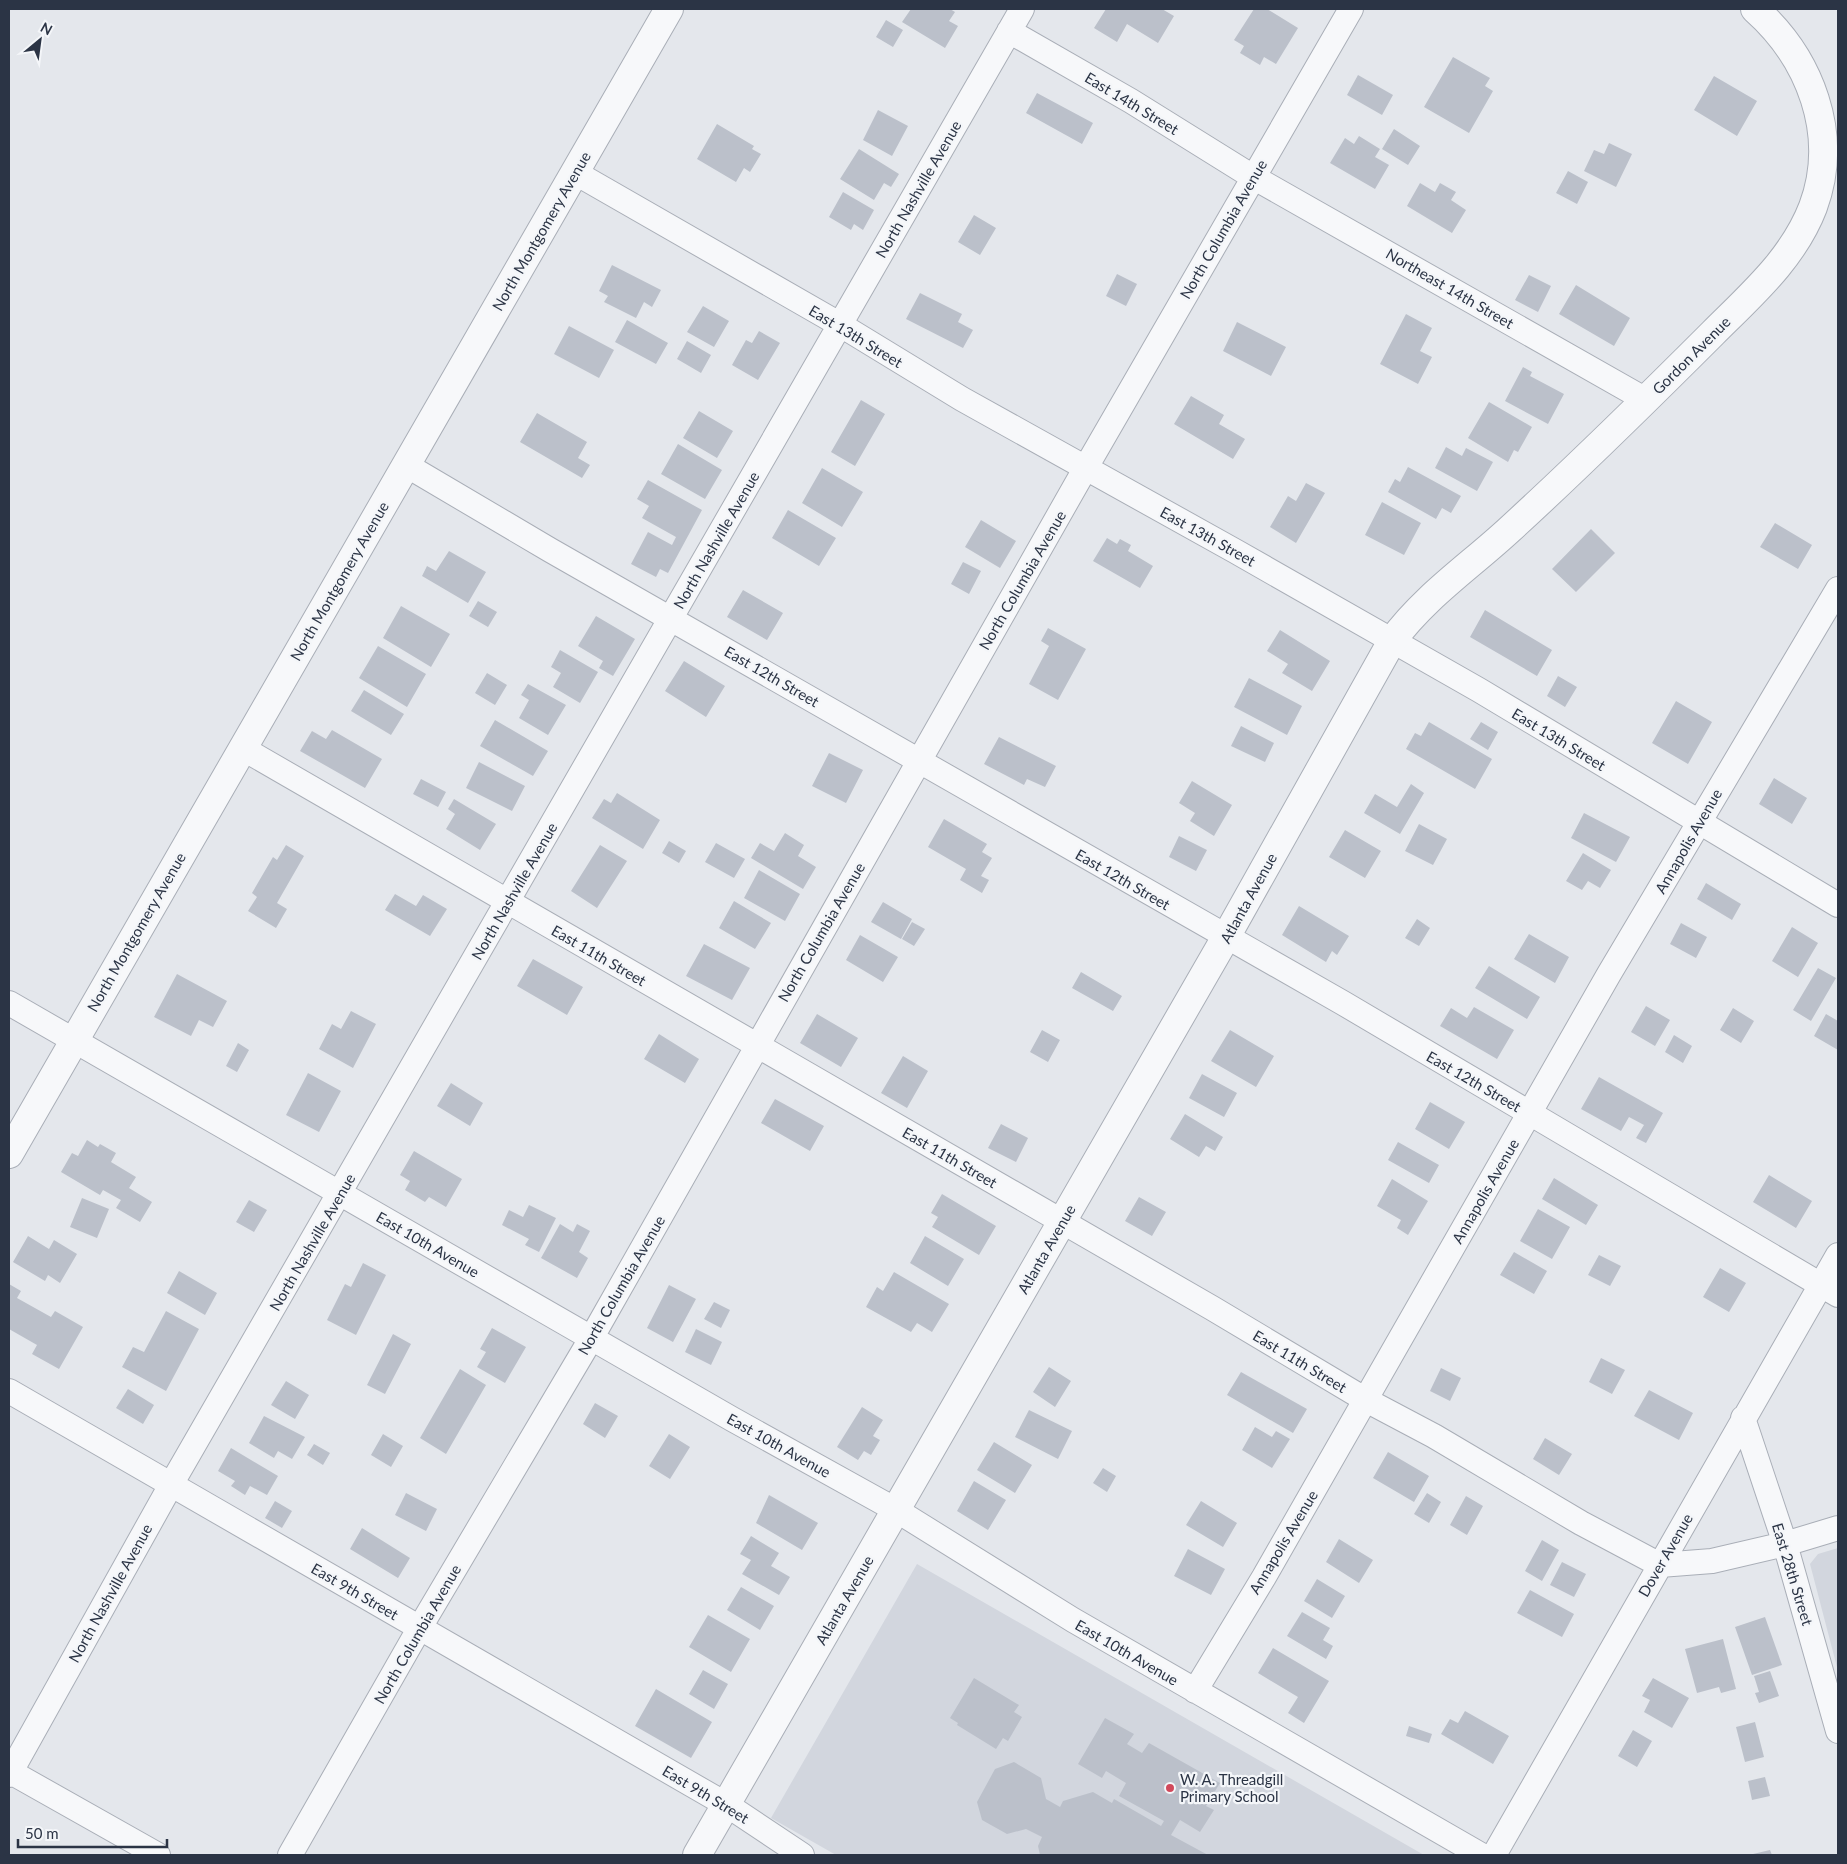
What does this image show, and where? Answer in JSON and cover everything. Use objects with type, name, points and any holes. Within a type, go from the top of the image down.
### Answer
[{"type":"street","name":"North Montgomery Avenue","points":[[9,1154],[669,9]]},
{"type":"street","name":"North Nashville Avenue","points":[[9,1773],[172,1483],[507,901],[672,619],[839,324],[1022,9]]},
{"type":"street","name":"North Columbia Avenue","points":[[290,1855],[419,1629],[592,1337],[1085,469],[1351,9]]},
{"type":"street","name":"Gordon Avenue","points":[[1392,641],[1418,609],[1476,561],[1646,400],[1777,268],[1799,236],[1813,206],[1823,157],[1818,107],[1810,83],[1799,60],[1786,40],[1755,9]]},
{"type":"street","name":"East 14th Street","points":[[1009,31],[1131,101],[1253,177]]},
{"type":"street","name":"East 13th Street","points":[[574,172],[839,324],[962,399],[1479,690],[1838,905]]},
{"type":"street","name":"Northeast 14th Street","points":[[1253,177],[1646,400]]},
{"type":"street","name":"East 12th Street","points":[[406,465],[1226,937],[1830,1290]]},
{"type":"street","name":"Annapolis Avenue","points":[[1195,1691],[1366,1400],[1529,1113],[1660,891],[1699,821],[1838,589]]},
{"type":"street","name":"Atlanta Avenue","points":[[697,1855],[1226,937],[1392,641]]},
{"type":"street","name":"East 11th Street","points":[[242,748],[1063,1221],[1366,1400],[1434,1436],[1581,1523],[1660,1564]]},
{"type":"street","name":"East 10th Avenue","points":[[9,1003],[896,1510],[1073,1620],[1481,1855]]},
{"type":"street","name":"Dover Avenue","points":[[1494,1855],[1744,1418],[1830,1290],[1838,1255]]},
{"type":"street","name":"East 9th Street","points":[[9,1391],[172,1483],[419,1629],[727,1805],[802,1855]]},
{"type":"street","name":"East 28th Street","points":[[1744,1418],[1785,1544],[1838,1731]]},
{"type":"street","points":[[1660,1564],[1712,1561],[1785,1544],[1838,1528]]},
{"type":"street","points":[[9,1773],[158,1855]]},
{"type":"shaded area","points":[[1838,1548],[1838,1671],[1810,1564],[1818,1554]]},
{"type":"shaded area","points":[[917,1564],[1424,1855],[836,1855],[771,1818]]},
{"type":"building","points":[[911,9],[950,9],[955,12],[949,21],[958,26],[945,48],[902,22]]},
{"type":"building","points":[[1106,9],[1162,9],[1174,16],[1158,43],[1127,24],[1117,42],[1094,28]]},
{"type":"building","points":[[1254,9],[1267,9],[1298,28],[1276,64],[1264,57],[1260,65],[1240,53],[1244,46],[1234,40]]},
{"type":"building","points":[[886,20],[903,30],[893,47],[876,37]]},
{"type":"building","points":[[1453,57],[1490,78],[1485,86],[1493,91],[1469,133],[1424,107]]},
{"type":"building","points":[[1358,75],[1393,95],[1382,115],[1347,95]]},
{"type":"building","points":[[1714,76],[1757,101],[1737,136],[1694,110]]},
{"type":"building","points":[[1037,93],[1093,123],[1082,144],[1026,113]]},
{"type":"building","points":[[878,110],[908,126],[892,156],[863,140]]},
{"type":"building","points":[[717,124],[754,146],[752,149],[761,154],[750,172],[744,168],[736,182],[697,159]]},
{"type":"building","points":[[1394,129],[1420,146],[1408,165],[1382,149]]},
{"type":"building","points":[[1359,136],[1380,149],[1375,157],[1389,165],[1375,189],[1330,163],[1345,138],[1354,144]]},
{"type":"building","points":[[1609,143],[1632,154],[1616,187],[1584,171],[1594,150],[1604,154]]},
{"type":"building","points":[[859,149],[899,174],[891,187],[884,183],[874,200],[840,179]]},
{"type":"building","points":[[1568,171],[1588,182],[1577,204],[1556,193]]},
{"type":"building","points":[[1420,183],[1435,192],[1440,183],[1456,192],[1451,200],[1466,210],[1452,233],[1407,206]]},
{"type":"building","points":[[843,192],[874,210],[863,230],[854,224],[851,230],[829,217]]},
{"type":"building","points":[[974,215],[996,228],[980,255],[958,242]]},
{"type":"building","points":[[612,265],[661,290],[652,307],[644,302],[636,318],[604,302],[608,296],[599,291]]},
{"type":"building","points":[[1117,274],[1137,284],[1126,306],[1106,296]]},
{"type":"building","points":[[1529,275],[1551,286],[1538,312],[1515,300]]},
{"type":"building","points":[[1576,285],[1630,318],[1614,346],[1559,314]]},
{"type":"building","points":[[920,293],[962,314],[958,322],[973,330],[963,348],[906,319]]},
{"type":"building","points":[[703,306],[729,321],[714,347],[687,332]]},
{"type":"building","points":[[1406,314],[1432,328],[1420,351],[1432,357],[1418,384],[1380,364]]},
{"type":"building","points":[[627,320],[668,343],[656,364],[615,342]]},
{"type":"building","points":[[1237,322],[1286,347],[1271,376],[1223,351]]},
{"type":"building","points":[[569,326],[614,350],[599,378],[554,354]]},
{"type":"building","points":[[759,331],[780,343],[758,380],[732,365],[746,340],[752,343]]},
{"type":"building","points":[[687,341],[711,355],[701,373],[677,359]]},
{"type":"building","points":[[1523,367],[1532,372],[1530,376],[1564,394],[1548,424],[1505,401]]},
{"type":"building","points":[[1191,396],[1224,415],[1219,424],[1245,439],[1233,459],[1174,424]]},
{"type":"building","points":[[861,400],[885,414],[855,466],[831,452]]},
{"type":"building","points":[[1489,402],[1532,427],[1518,452],[1514,450],[1508,462],[1468,438]]},
{"type":"building","points":[[699,411],[733,431],[717,458],[683,438]]},
{"type":"building","points":[[537,413],[587,442],[578,458],[590,465],[582,478],[520,442]]},
{"type":"building","points":[[678,444],[722,470],[705,499],[661,474]]},
{"type":"building","points":[[1446,447],[1462,456],[1466,448],[1493,462],[1477,491],[1435,468]]},
{"type":"building","points":[[1408,467],[1461,496],[1451,513],[1442,508],[1436,519],[1388,492],[1395,479],[1400,482]]},
{"type":"building","points":[[822,468],[863,492],[842,527],[802,503]]},
{"type":"building","points":[[648,480],[702,510],[668,573],[660,569],[656,577],[631,564],[648,532],[672,545],[676,537],[642,518],[649,506],[637,499]]},
{"type":"building","points":[[1306,483],[1325,493],[1296,543],[1270,527],[1288,496],[1296,501]]},
{"type":"building","points":[[1382,502],[1421,523],[1404,555],[1365,535]]},
{"type":"building","points":[[788,510],[836,538],[819,566],[772,538]]},
{"type":"building","points":[[981,520],[1016,541],[1000,568],[965,547]]},
{"type":"building","points":[[1775,523],[1812,545],[1798,569],[1760,547]]},
{"type":"building","points":[[1591,529],[1615,553],[1576,592],[1552,569]]},
{"type":"building","points":[[1107,538],[1117,544],[1120,539],[1131,545],[1128,551],[1153,566],[1140,588],[1093,561]]},
{"type":"building","points":[[449,551],[486,572],[468,603],[422,576],[427,566],[436,571]]},
{"type":"building","points":[[963,562],[981,571],[969,594],[951,584]]},
{"type":"building","points":[[743,590],[783,613],[767,640],[727,617]]},
{"type":"building","points":[[478,601],[497,612],[488,627],[469,616]]},
{"type":"building","points":[[401,606],[450,634],[431,667],[383,638]]},
{"type":"building","points":[[1485,610],[1552,650],[1537,676],[1470,637]]},
{"type":"building","points":[[596,616],[635,639],[613,676],[599,668],[603,661],[578,646]]},
{"type":"building","points":[[1048,628],[1086,649],[1058,700],[1029,684],[1049,646],[1041,641]]},
{"type":"building","points":[[1280,630],[1330,661],[1312,691],[1282,673],[1288,664],[1267,651]]},
{"type":"building","points":[[378,646],[426,674],[407,707],[359,678]]},
{"type":"building","points":[[560,650],[598,672],[580,703],[553,687],[561,673],[551,667]]},
{"type":"building","points":[[684,661],[725,686],[706,717],[665,691]]},
{"type":"building","points":[[487,673],[507,685],[495,705],[475,693]]},
{"type":"building","points":[[1558,676],[1577,687],[1565,707],[1547,696]]},
{"type":"building","points":[[1249,678],[1302,706],[1287,735],[1234,707]]},
{"type":"building","points":[[528,684],[566,705],[548,735],[519,718],[529,700],[521,695]]},
{"type":"building","points":[[364,690],[404,714],[391,735],[351,711]]},
{"type":"building","points":[[1676,701],[1712,722],[1688,764],[1652,743]]},
{"type":"building","points":[[495,720],[548,751],[533,776],[480,746]]},
{"type":"building","points":[[1429,722],[1492,759],[1475,789],[1406,749],[1415,733],[1421,736]]},
{"type":"building","points":[[1481,722],[1498,732],[1488,750],[1470,739]]},
{"type":"building","points":[[1241,726],[1274,743],[1265,762],[1231,746]]},
{"type":"building","points":[[332,730],[382,759],[365,788],[300,751],[312,731],[326,739]]},
{"type":"building","points":[[999,737],[1056,766],[1045,787],[1027,779],[1024,785],[984,764]]},
{"type":"building","points":[[829,753],[863,770],[846,803],[812,786]]},
{"type":"building","points":[[479,762],[525,786],[512,811],[466,788]]},
{"type":"building","points":[[1774,778],[1807,798],[1792,824],[1759,804]]},
{"type":"building","points":[[421,779],[446,792],[438,807],[413,794]]},
{"type":"building","points":[[1192,781],[1232,805],[1214,836],[1190,821],[1195,813],[1179,803]]},
{"type":"building","points":[[1411,784],[1424,793],[1400,834],[1364,813],[1375,794],[1397,807]]},
{"type":"building","points":[[617,793],[660,820],[643,849],[592,818],[604,799],[611,803]]},
{"type":"building","points":[[454,799],[496,824],[480,850],[446,829],[455,814],[448,809]]},
{"type":"building","points":[[1584,813],[1630,837],[1616,862],[1571,838]]},
{"type":"building","points":[[944,819],[987,844],[982,852],[992,858],[981,876],[989,880],[982,893],[960,880],[966,869],[928,847]]},
{"type":"building","points":[[1419,824],[1447,839],[1433,865],[1405,851]]},
{"type":"building","points":[[1345,830],[1381,851],[1365,878],[1329,857]]},
{"type":"building","points":[[785,833],[804,845],[798,856],[816,867],[803,889],[751,858],[760,843],[774,851]]},
{"type":"building","points":[[1179,836],[1207,850],[1196,871],[1169,857]]},
{"type":"building","points":[[669,841],[686,851],[679,863],[662,853]]},
{"type":"building","points":[[716,843],[745,859],[734,878],[705,862]]},
{"type":"building","points":[[286,845],[304,856],[277,903],[287,909],[276,928],[248,911],[257,897],[252,893],[273,857],[277,860]]},
{"type":"building","points":[[600,845],[627,861],[597,908],[571,891]]},
{"type":"building","points":[[1583,853],[1611,870],[1600,888],[1588,881],[1582,890],[1566,881]]},
{"type":"building","points":[[759,870],[800,894],[785,921],[744,898]]},
{"type":"building","points":[[1706,883],[1741,904],[1732,920],[1697,899]]},
{"type":"building","points":[[395,894],[416,906],[423,895],[447,909],[430,936],[385,910]]},
{"type":"building","points":[[734,901],[771,923],[755,949],[719,928]]},
{"type":"building","points":[[883,902],[912,919],[901,939],[871,922]]},
{"type":"building","points":[[1299,906],[1349,936],[1337,955],[1332,951],[1326,962],[1282,935]]},
{"type":"building","points":[[1417,919],[1430,928],[1419,946],[1405,938]]},
{"type":"building","points":[[912,922],[925,929],[914,946],[902,939]]},
{"type":"building","points":[[1681,923],[1707,937],[1696,958],[1670,944]]},
{"type":"building","points":[[1792,927],[1818,943],[1798,977],[1772,961]]},
{"type":"building","points":[[1529,934],[1569,957],[1555,983],[1514,959]]},
{"type":"building","points":[[860,935],[898,957],[883,982],[846,960]]},
{"type":"building","points":[[704,944],[750,968],[732,1000],[686,976]]},
{"type":"building","points":[[533,959],[583,987],[567,1015],[517,986]]},
{"type":"building","points":[[1489,966],[1540,997],[1527,1019],[1475,988]]},
{"type":"building","points":[[1818,968],[1836,978],[1811,1021],[1793,1010]]},
{"type":"building","points":[[1081,972],[1122,996],[1113,1011],[1072,988]]},
{"type":"building","points":[[177,974],[227,1001],[213,1027],[199,1020],[191,1036],[154,1017]]},
{"type":"building","points":[[1646,1006],[1670,1020],[1655,1046],[1631,1032]]},
{"type":"building","points":[[1474,1007],[1514,1030],[1497,1059],[1440,1026],[1451,1008],[1467,1018]]},
{"type":"building","points":[[1733,1008],[1754,1021],[1741,1043],[1720,1030]]},
{"type":"building","points":[[351,1011],[376,1024],[353,1068],[319,1049],[332,1024],[341,1029]]},
{"type":"building","points":[[817,1014],[858,1038],[841,1067],[800,1043]]},
{"type":"building","points":[[1826,1014],[1838,1021],[1838,1050],[1814,1036]]},
{"type":"building","points":[[1042,1030],[1060,1040],[1048,1062],[1030,1052]]},
{"type":"building","points":[[1230,1030],[1274,1056],[1256,1087],[1211,1061]]},
{"type":"building","points":[[659,1034],[699,1059],[685,1083],[644,1059]]},
{"type":"building","points":[[1674,1035],[1692,1046],[1683,1063],[1665,1052]]},
{"type":"building","points":[[238,1043],[249,1050],[237,1072],[226,1066]]},
{"type":"building","points":[[903,1056],[928,1071],[907,1108],[881,1093]]},
{"type":"building","points":[[308,1073],[341,1091],[319,1132],[286,1115]]},
{"type":"building","points":[[1202,1074],[1237,1093],[1224,1117],[1189,1098]]},
{"type":"building","points":[[1599,1077],[1663,1113],[1646,1143],[1636,1138],[1644,1125],[1629,1117],[1621,1131],[1581,1109]]},
{"type":"building","points":[[451,1083],[483,1103],[470,1126],[437,1106]]},
{"type":"building","points":[[775,1099],[824,1126],[810,1151],[761,1123]]},
{"type":"building","points":[[1430,1102],[1465,1122],[1449,1149],[1415,1129]]},
{"type":"building","points":[[1185,1114],[1223,1137],[1215,1151],[1206,1146],[1199,1157],[1170,1139]]},
{"type":"building","points":[[1001,1124],[1028,1138],[1016,1162],[988,1148]]},
{"type":"building","points":[[87,1140],[98,1147],[100,1144],[116,1153],[111,1162],[136,1177],[129,1188],[152,1202],[140,1222],[116,1208],[121,1200],[103,1190],[100,1195],[61,1172],[72,1153],[78,1156]]},
{"type":"building","points":[[1398,1142],[1439,1165],[1429,1183],[1388,1160]]},
{"type":"building","points":[[414,1151],[462,1179],[446,1207],[429,1197],[425,1202],[405,1190],[410,1181],[400,1175]]},
{"type":"building","points":[[1769,1175],[1812,1201],[1796,1228],[1753,1202]]},
{"type":"building","points":[[1554,1178],[1598,1205],[1586,1225],[1542,1199]]},
{"type":"building","points":[[1392,1179],[1428,1201],[1408,1235],[1397,1228],[1401,1220],[1377,1206]]},
{"type":"building","points":[[942,1194],[996,1226],[979,1255],[932,1227],[938,1217],[931,1213]]},
{"type":"building","points":[[1139,1197],[1166,1212],[1152,1236],[1125,1221]]},
{"type":"building","points":[[82,1198],[109,1209],[97,1238],[70,1227]]},
{"type":"building","points":[[249,1200],[267,1210],[254,1232],[236,1222]]},
{"type":"building","points":[[529,1205],[556,1218],[539,1252],[525,1245],[529,1239],[502,1225],[509,1210],[523,1217]]},
{"type":"building","points":[[1538,1209],[1570,1227],[1552,1259],[1520,1241]]},
{"type":"building","points":[[560,1224],[573,1232],[577,1224],[590,1231],[579,1252],[588,1258],[577,1278],[541,1258]]},
{"type":"building","points":[[28,1236],[49,1249],[54,1240],[77,1254],[60,1283],[48,1275],[45,1281],[13,1262]]},
{"type":"building","points":[[925,1236],[964,1259],[948,1286],[910,1263]]},
{"type":"building","points":[[1514,1252],[1547,1271],[1534,1294],[1500,1275]]},
{"type":"building","points":[[1599,1255],[1621,1266],[1610,1286],[1588,1275]]},
{"type":"building","points":[[363,1263],[386,1275],[356,1335],[327,1320],[345,1284],[351,1287]]},
{"type":"building","points":[[1720,1268],[1746,1283],[1729,1312],[1703,1297]]},
{"type":"building","points":[[179,1271],[217,1293],[205,1315],[167,1293]]},
{"type":"building","points":[[894,1272],[949,1304],[932,1332],[917,1323],[911,1332],[866,1307],[877,1287],[883,1291]]},
{"type":"building","points":[[9,1284],[21,1291],[17,1298],[51,1317],[55,1311],[83,1327],[59,1369],[32,1354],[37,1345],[9,1329]]},
{"type":"building","points":[[669,1285],[696,1299],[673,1342],[647,1328]]},
{"type":"building","points":[[714,1302],[730,1310],[721,1328],[704,1319]]},
{"type":"building","points":[[166,1311],[199,1329],[166,1391],[122,1367],[133,1347],[144,1352]]},
{"type":"building","points":[[492,1328],[526,1347],[505,1383],[477,1367],[486,1352],[480,1349]]},
{"type":"building","points":[[696,1329],[722,1342],[711,1365],[685,1352]]},
{"type":"building","points":[[393,1334],[411,1344],[385,1394],[367,1385]]},
{"type":"building","points":[[1601,1358],[1625,1370],[1612,1394],[1589,1382]]},
{"type":"building","points":[[1049,1367],[1071,1381],[1055,1407],[1033,1392]]},
{"type":"building","points":[[1441,1368],[1461,1378],[1450,1401],[1430,1391]]},
{"type":"building","points":[[460,1369],[486,1385],[446,1454],[420,1438]]},
{"type":"building","points":[[1241,1372],[1307,1409],[1293,1433],[1227,1395]]},
{"type":"building","points":[[286,1381],[309,1395],[295,1419],[271,1405]]},
{"type":"building","points":[[128,1389],[154,1405],[143,1424],[116,1408]]},
{"type":"building","points":[[1649,1390],[1693,1413],[1679,1440],[1634,1416]]},
{"type":"building","points":[[595,1403],[618,1416],[605,1438],[583,1424]]},
{"type":"building","points":[[862,1407],[883,1420],[873,1436],[880,1440],[871,1455],[864,1451],[858,1460],[837,1447]]},
{"type":"building","points":[[1029,1410],[1072,1431],[1058,1459],[1015,1437]]},
{"type":"building","points":[[264,1416],[305,1437],[292,1459],[278,1451],[274,1458],[249,1443]]},
{"type":"building","points":[[1255,1427],[1272,1437],[1276,1431],[1290,1439],[1272,1468],[1242,1450]]},
{"type":"building","points":[[383,1434],[403,1446],[391,1467],[371,1455]]},
{"type":"building","points":[[669,1434],[690,1447],[670,1479],[649,1466]]},
{"type":"building","points":[[1545,1438],[1572,1454],[1559,1475],[1533,1459]]},
{"type":"building","points":[[994,1442],[1032,1465],[1015,1493],[977,1470]]},
{"type":"building","points":[[314,1444],[330,1453],[323,1465],[307,1455]]},
{"type":"building","points":[[231,1448],[278,1476],[267,1495],[250,1486],[245,1495],[231,1486],[235,1481],[218,1471]]},
{"type":"building","points":[[1388,1452],[1429,1476],[1414,1502],[1373,1478]]},
{"type":"building","points":[[1103,1468],[1116,1476],[1107,1492],[1093,1483]]},
{"type":"building","points":[[974,1481],[1006,1500],[988,1530],[957,1511]]},
{"type":"building","points":[[406,1493],[437,1509],[426,1531],[395,1515]]},
{"type":"building","points":[[1427,1493],[1441,1502],[1429,1523],[1414,1514]]},
{"type":"building","points":[[769,1495],[818,1523],[802,1550],[756,1523]]},
{"type":"building","points":[[1466,1496],[1483,1506],[1467,1535],[1450,1525]]},
{"type":"building","points":[[275,1501],[292,1511],[282,1528],[265,1518]]},
{"type":"building","points":[[1201,1501],[1237,1523],[1223,1547],[1186,1525]]},
{"type":"building","points":[[362,1528],[410,1558],[398,1578],[350,1549]]},
{"type":"building","points":[[751,1536],[779,1553],[771,1566],[790,1577],[779,1595],[742,1574],[751,1560],[740,1554]]},
{"type":"building","points":[[1339,1539],[1373,1560],[1359,1583],[1326,1562]]},
{"type":"building","points":[[1542,1540],[1559,1550],[1542,1581],[1525,1571]]},
{"type":"building","points":[[1188,1549],[1225,1569],[1211,1595],[1174,1576]]},
{"type":"building","points":[[1562,1562],[1586,1574],[1574,1597],[1550,1585]]},
{"type":"building","points":[[1317,1579],[1345,1596],[1332,1618],[1304,1601]]},
{"type":"building","points":[[741,1587],[774,1606],[760,1630],[727,1610]]},
{"type":"building","points":[[1530,1590],[1574,1614],[1562,1637],[1517,1613]]},
{"type":"building","points":[[1302,1612],[1330,1628],[1323,1640],[1333,1646],[1326,1659],[1287,1636]]},
{"type":"building","points":[[708,1615],[750,1639],[731,1672],[689,1647]]},
{"type":"building","points":[[1765,1617],[1782,1665],[1752,1675],[1735,1627]]},
{"type":"building","points":[[1723,1639],[1736,1689],[1721,1693],[1719,1687],[1697,1693],[1685,1649]]},
{"type":"building","points":[[1273,1648],[1329,1681],[1304,1723],[1288,1713],[1298,1697],[1258,1673]]},
{"type":"building","points":[[703,1670],[728,1684],[714,1709],[689,1694]]},
{"type":"building","points":[[1770,1671],[1779,1696],[1759,1703],[1755,1693],[1759,1692],[1754,1676]]},
{"type":"building","points":[[974,1678],[1019,1705],[1014,1712],[1022,1717],[1008,1741],[1003,1738],[996,1749],[957,1725],[958,1723],[950,1718]]},
{"type":"building","points":[[1653,1678],[1689,1698],[1672,1728],[1644,1712],[1650,1700],[1642,1696]]},
{"type":"building","points":[[656,1689],[712,1722],[691,1758],[635,1726]]},
{"type":"building","points":[[1465,1711],[1509,1736],[1493,1764],[1441,1734],[1450,1719],[1458,1723]]},
{"type":"building","name":"W. A. Threadgill Primary School","points":[[1105,1718],[1134,1734],[1127,1744],[1142,1753],[1149,1743],[1220,1783],[1206,1806],[1214,1810],[1200,1832],[1180,1820],[1171,1835],[1208,1855],[1040,1855],[1038,1846],[1042,1837],[1026,1829],[1007,1834],[982,1820],[977,1802],[995,1769],[1014,1762],[1041,1778],[1046,1799],[1060,1807],[1063,1801],[1093,1792],[1112,1803],[1114,1799],[1161,1826],[1164,1821],[1119,1796],[1126,1783],[1106,1771],[1102,1778],[1078,1764]]},
{"type":"building","points":[[1755,1722],[1764,1757],[1745,1762],[1736,1727]]},
{"type":"building","points":[[1409,1726],[1432,1734],[1429,1743],[1406,1736]]},
{"type":"building","points":[[1633,1730],[1652,1741],[1637,1767],[1618,1756]]},
{"type":"building","points":[[1765,1777],[1770,1796],[1752,1800],[1748,1781]]},
{"type":"building","points":[[1770,1850],[1772,1855],[1753,1855],[1753,1854]]},
{"type":"place","name":"W. A. Threadgill Primary School","points":[[1170,1788]]}]
